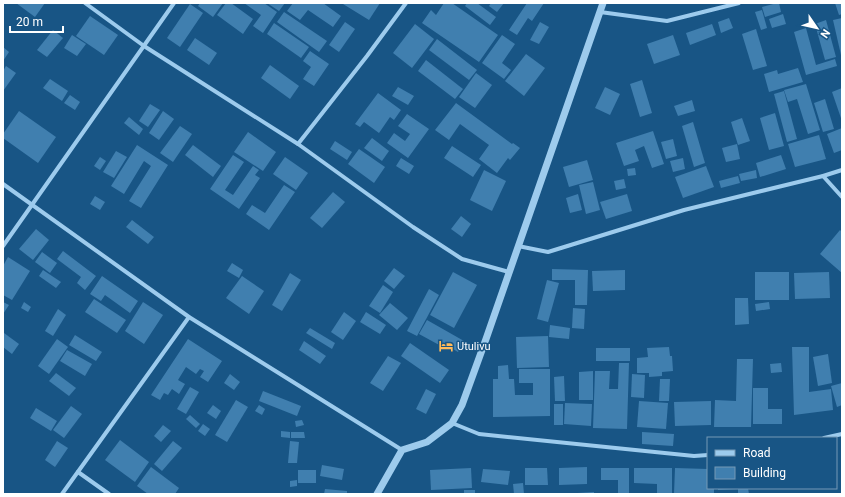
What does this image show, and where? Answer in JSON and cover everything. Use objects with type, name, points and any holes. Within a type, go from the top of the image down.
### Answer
[{"type":"street","points":[[85,3],[144,46],[298,144],[414,227],[462,259],[509,272]]},
{"type":"street","points":[[3,246],[174,3]]},
{"type":"street","points":[[298,144],[367,56],[406,3]]},
{"type":"street","points":[[377,494],[402,450],[427,442],[452,423],[462,405],[603,3]]},
{"type":"street","points":[[600,12],[667,21],[739,3]]},
{"type":"street","points":[[518,246],[548,252],[684,210],[842,170]]},
{"type":"street","points":[[822,176],[842,197]]},
{"type":"street","points":[[3,184],[189,317],[402,450]]},
{"type":"street","points":[[62,494],[189,317]]},
{"type":"street","points":[[452,423],[478,434],[694,456],[707,454]]},
{"type":"street","points":[[828,437],[842,434]]},
{"type":"street","points":[[78,472],[110,494]]},
{"type":"building","points":[[16,3],[45,3],[35,17]]},
{"type":"building","points":[[200,3],[223,3],[213,17],[198,6]]},
{"type":"building","points":[[226,3],[231,3],[253,19],[243,34],[217,15]]},
{"type":"building","points":[[244,3],[264,3],[277,12],[263,33],[253,26],[261,15]]},
{"type":"building","points":[[267,3],[285,3],[279,11]]},
{"type":"building","points":[[293,3],[323,3],[341,16],[333,27],[308,10],[300,20],[287,11]]},
{"type":"building","points":[[380,3],[369,20],[343,4]]},
{"type":"building","points":[[444,3],[452,3],[498,35],[479,62],[422,23],[431,10],[436,15]]},
{"type":"building","points":[[467,3],[477,3],[496,17],[490,25],[465,6]]},
{"type":"building","points":[[491,3],[504,3],[497,12],[489,6]]},
{"type":"building","points":[[527,3],[544,3],[532,21],[528,18],[517,35],[509,30]]},
{"type":"building","points":[[779,3],[781,12],[765,17],[762,7]]},
{"type":"building","points":[[835,3],[842,3],[842,14],[839,15]]},
{"type":"building","points":[[190,4],[203,13],[180,47],[167,38]]},
{"type":"building","points":[[762,10],[767,28],[761,30],[755,12]]},
{"type":"building","points":[[284,12],[327,41],[319,52],[277,22]]},
{"type":"building","points":[[783,14],[786,24],[772,28],[769,19]]},
{"type":"building","points":[[90,16],[118,35],[104,55],[76,36]]},
{"type":"building","points":[[729,18],[733,28],[721,33],[718,22]]},
{"type":"building","points":[[842,18],[842,55],[841,55],[833,20]]},
{"type":"building","points":[[826,20],[836,57],[825,60],[815,24]]},
{"type":"building","points":[[345,22],[355,29],[339,52],[329,45]]},
{"type":"building","points":[[540,22],[549,27],[539,44],[530,40]]},
{"type":"building","points":[[274,23],[309,47],[301,58],[267,34]]},
{"type":"building","points":[[415,24],[434,39],[412,68],[393,53]]},
{"type":"building","points":[[712,24],[716,35],[690,45],[686,33]]},
{"type":"building","points":[[806,28],[816,65],[835,59],[837,66],[806,75],[794,32]]},
{"type":"building","points":[[756,29],[767,66],[753,70],[742,34]]},
{"type":"building","points":[[53,30],[63,38],[47,57],[37,50]]},
{"type":"building","points":[[72,35],[86,44],[77,56],[64,48]]},
{"type":"building","points":[[502,35],[515,44],[502,63],[511,70],[504,79],[482,63]]},
{"type":"building","points":[[673,35],[680,55],[654,64],[647,44]]},
{"type":"building","points":[[195,38],[217,53],[209,65],[187,50]]},
{"type":"building","points":[[437,39],[477,70],[469,80],[429,50]]},
{"type":"building","points":[[3,47],[9,52],[3,61]]},
{"type":"building","points":[[310,51],[329,64],[314,86],[303,79],[311,67],[303,61]]},
{"type":"building","points":[[526,54],[545,68],[524,96],[505,81]]},
{"type":"building","points":[[426,60],[463,89],[455,99],[418,71]]},
{"type":"building","points":[[270,65],[299,86],[290,99],[261,78]]},
{"type":"building","points":[[6,66],[16,73],[3,91],[3,71]]},
{"type":"building","points":[[798,68],[803,82],[769,92],[764,74],[777,70],[778,74]]},
{"type":"building","points":[[476,73],[492,85],[475,108],[459,97]]},
{"type":"building","points":[[50,79],[68,91],[62,101],[43,88]]},
{"type":"building","points":[[642,80],[652,113],[640,117],[630,84]]},
{"type":"building","points":[[806,84],[820,130],[808,134],[797,99],[788,102],[784,90]]},
{"type":"building","points":[[398,87],[414,96],[408,105],[392,96]]},
{"type":"building","points":[[605,87],[620,94],[610,115],[595,108]]},
{"type":"building","points":[[842,88],[842,121],[832,92]]},
{"type":"building","points":[[784,91],[797,139],[787,142],[774,94]]},
{"type":"building","points":[[378,93],[401,110],[394,120],[390,117],[379,133],[364,122],[360,127],[355,124]]},
{"type":"building","points":[[70,95],[80,102],[75,110],[64,103]]},
{"type":"building","points":[[825,99],[834,129],[823,132],[814,103]]},
{"type":"building","points":[[692,100],[695,111],[678,116],[674,106]]},
{"type":"building","points":[[456,103],[512,144],[513,143],[520,148],[510,160],[508,158],[497,173],[479,159],[489,145],[460,124],[449,140],[435,130]]},
{"type":"building","points":[[150,104],[160,110],[148,127],[139,121]]},
{"type":"building","points":[[19,111],[56,137],[38,163],[3,138],[3,134]]},
{"type":"building","points":[[163,111],[174,119],[159,140],[149,133]]},
{"type":"building","points":[[775,113],[784,146],[769,150],[760,118]]},
{"type":"building","points":[[407,114],[429,129],[408,158],[387,143],[394,133],[405,141],[410,134],[398,126]]},
{"type":"building","points":[[129,117],[143,129],[139,135],[124,123]]},
{"type":"building","points":[[742,118],[750,141],[738,145],[731,122]]},
{"type":"building","points":[[693,122],[705,163],[694,167],[682,126]]},
{"type":"building","points":[[180,126],[192,134],[173,162],[160,153]]},
{"type":"building","points":[[842,128],[842,150],[834,153],[827,134]]},
{"type":"building","points":[[653,131],[664,164],[652,168],[644,146],[635,150],[639,161],[624,166],[616,143]]},
{"type":"building","points":[[248,132],[276,152],[263,171],[234,152]]},
{"type":"building","points":[[819,135],[826,159],[795,167],[788,144]]},
{"type":"building","points":[[372,138],[389,151],[382,161],[364,148]]},
{"type":"building","points":[[673,139],[677,156],[666,159],[661,142]]},
{"type":"building","points":[[335,141],[352,152],[347,160],[330,149]]},
{"type":"building","points":[[737,144],[740,159],[726,162],[722,148]]},
{"type":"building","points":[[137,145],[168,165],[141,208],[129,201],[151,166],[144,161],[124,194],[111,186]]},
{"type":"building","points":[[193,145],[221,166],[213,177],[185,155]]},
{"type":"building","points":[[452,146],[481,165],[473,177],[444,158]]},
{"type":"building","points":[[359,149],[385,167],[374,183],[348,164]]},
{"type":"building","points":[[116,151],[127,157],[114,178],[103,172]]},
{"type":"building","points":[[233,155],[244,162],[225,190],[233,195],[253,166],[259,170],[255,175],[260,178],[239,209],[210,189]]},
{"type":"building","points":[[781,155],[786,169],[760,177],[756,163]]},
{"type":"building","points":[[100,157],[106,161],[100,170],[94,166]]},
{"type":"building","points":[[285,157],[308,173],[296,190],[273,174]]},
{"type":"building","points":[[401,158],[414,166],[409,174],[396,166]]},
{"type":"building","points":[[683,158],[685,169],[673,172],[670,161]]},
{"type":"building","points":[[587,160],[593,180],[569,187],[563,167]]},
{"type":"building","points":[[706,166],[714,187],[683,198],[675,177]]},
{"type":"building","points":[[635,168],[636,175],[628,176],[627,169]]},
{"type":"building","points":[[484,170],[506,181],[492,211],[470,200]]},
{"type":"building","points":[[756,170],[757,178],[741,181],[739,174]]},
{"type":"building","points":[[738,176],[740,183],[721,188],[719,181]]},
{"type":"building","points":[[624,179],[626,188],[616,190],[614,181]]},
{"type":"building","points":[[593,182],[600,210],[586,214],[579,185]]},
{"type":"building","points":[[284,185],[295,192],[269,230],[246,214],[252,205],[265,213]]},
{"type":"building","points":[[333,192],[345,202],[322,228],[310,218]]},
{"type":"building","points":[[578,194],[582,210],[570,213],[566,198]]},
{"type":"building","points":[[627,194],[632,211],[606,219],[600,202]]},
{"type":"building","points":[[95,196],[105,202],[100,210],[90,204]]},
{"type":"building","points":[[461,216],[471,224],[462,237],[451,229]]},
{"type":"building","points":[[132,220],[154,237],[148,244],[126,227]]},
{"type":"building","points":[[36,229],[49,240],[33,260],[19,249]]},
{"type":"building","points":[[840,230],[842,232],[842,273],[820,254]]},
{"type":"building","points":[[63,251],[96,276],[85,290],[77,283],[81,277],[57,259]]},
{"type":"building","points":[[42,252],[57,263],[50,273],[35,262]]},
{"type":"building","points":[[8,257],[30,271],[12,300],[3,295],[3,266]]},
{"type":"building","points":[[232,263],[243,270],[239,278],[227,271]]},
{"type":"building","points":[[394,268],[405,276],[394,289],[384,281]]},
{"type":"building","points":[[552,269],[588,270],[587,305],[575,305],[575,280],[552,280]]},
{"type":"building","points":[[43,270],[61,282],[56,288],[39,276]]},
{"type":"building","points":[[625,270],[625,290],[593,291],[592,271]]},
{"type":"building","points":[[453,272],[477,285],[454,328],[430,315]]},
{"type":"building","points":[[755,272],[789,272],[789,300],[755,300]]},
{"type":"building","points":[[829,272],[830,298],[795,299],[794,273]]},
{"type":"building","points":[[290,273],[301,280],[282,311],[272,305]]},
{"type":"building","points":[[102,276],[138,301],[130,313],[105,295],[101,301],[90,294]]},
{"type":"building","points":[[242,276],[264,291],[249,314],[226,298]]},
{"type":"building","points":[[547,280],[559,283],[548,322],[537,319]]},
{"type":"building","points":[[383,285],[393,292],[380,313],[369,306]]},
{"type":"building","points":[[429,289],[439,295],[417,336],[407,331]]},
{"type":"building","points":[[735,298],[748,298],[749,324],[735,325]]},
{"type":"building","points":[[94,299],[126,320],[117,333],[85,312]]},
{"type":"building","points":[[3,302],[9,305],[3,314]]},
{"type":"building","points":[[24,302],[31,307],[28,312],[21,308]]},
{"type":"building","points":[[143,302],[163,315],[144,344],[125,331]]},
{"type":"building","points":[[769,302],[770,309],[756,311],[755,304]]},
{"type":"building","points":[[390,303],[408,318],[397,330],[379,315]]},
{"type":"building","points":[[573,308],[585,309],[584,329],[572,328]]},
{"type":"building","points":[[58,309],[66,315],[53,336],[45,331]]},
{"type":"building","points":[[344,312],[356,321],[343,340],[331,332]]},
{"type":"building","points":[[366,312],[386,325],[380,334],[360,322]]},
{"type":"building","points":[[427,320],[464,341],[458,352],[443,343],[441,346],[419,334]]},
{"type":"building","points":[[550,325],[570,328],[569,339],[549,337]]},
{"type":"building","points":[[310,328],[335,343],[332,349],[306,333]]},
{"type":"building","points":[[4,333],[19,344],[12,354],[3,347]]},
{"type":"building","points":[[75,335],[102,352],[96,361],[69,345]]},
{"type":"building","points":[[548,336],[549,367],[517,368],[516,337]]},
{"type":"building","points":[[57,339],[68,347],[49,374],[38,366]]},
{"type":"building","points":[[188,339],[222,361],[208,382],[200,377],[204,371],[200,369],[196,374],[186,367],[178,380],[185,384],[179,394],[172,389],[168,395],[164,393],[160,400],[151,395]]},
{"type":"building","points":[[304,341],[326,356],[320,364],[299,350]]},
{"type":"building","points":[[410,343],[449,370],[440,383],[401,356]]},
{"type":"building","points":[[669,347],[670,356],[672,356],[673,371],[662,372],[662,376],[649,377],[649,373],[637,373],[637,358],[648,357],[647,348]]},
{"type":"building","points":[[792,347],[809,347],[809,392],[831,389],[833,410],[794,415]]},
{"type":"building","points":[[596,348],[630,348],[630,361],[596,361]]},
{"type":"building","points":[[67,350],[92,364],[85,376],[60,361]]},
{"type":"building","points":[[828,354],[832,383],[818,386],[813,357]]},
{"type":"building","points":[[388,356],[401,363],[383,391],[370,383]]},
{"type":"building","points":[[737,359],[753,359],[751,427],[714,427],[715,400],[736,401]]},
{"type":"building","points":[[619,363],[629,363],[627,429],[593,428],[595,371],[610,371],[609,389],[618,389]]},
{"type":"building","points":[[781,363],[782,372],[771,373],[770,364]]},
{"type":"building","points":[[508,365],[509,379],[514,379],[515,395],[533,395],[533,383],[519,383],[519,369],[550,369],[550,416],[493,417],[493,379],[498,379],[498,366]]},
{"type":"building","points":[[593,371],[593,400],[579,400],[579,372]]},
{"type":"building","points":[[56,373],[76,388],[69,396],[49,381]]},
{"type":"building","points":[[230,374],[240,382],[234,390],[224,383]]},
{"type":"building","points":[[632,374],[645,375],[644,398],[631,397]]},
{"type":"building","points":[[564,376],[565,401],[555,401],[554,377]]},
{"type":"building","points":[[660,379],[670,379],[669,401],[659,401]]},
{"type":"building","points":[[842,383],[842,405],[837,407],[831,386]]},
{"type":"building","points":[[190,387],[199,392],[186,414],[177,409]]},
{"type":"building","points":[[753,388],[768,388],[768,409],[782,409],[782,424],[753,424]]},
{"type":"building","points":[[426,389],[436,394],[426,414],[416,409]]},
{"type":"building","points":[[263,391],[301,406],[297,416],[259,401]]},
{"type":"building","points":[[236,400],[248,407],[227,442],[215,435]]},
{"type":"building","points":[[639,401],[668,403],[666,429],[637,427]]},
{"type":"building","points":[[711,401],[711,425],[675,426],[674,402]]},
{"type":"building","points":[[565,403],[592,404],[591,426],[564,424]]},
{"type":"building","points":[[554,404],[563,404],[563,425],[554,425]]},
{"type":"building","points":[[213,405],[221,411],[216,419],[207,413]]},
{"type":"building","points":[[259,405],[265,409],[262,415],[255,411]]},
{"type":"building","points":[[71,406],[82,414],[64,438],[53,430]]},
{"type":"building","points":[[36,408],[57,421],[51,431],[30,418]]},
{"type":"building","points":[[190,415],[200,424],[196,428],[186,419]]},
{"type":"building","points":[[302,420],[304,425],[296,427],[295,421]]},
{"type":"building","points":[[203,424],[210,429],[205,436],[198,431]]},
{"type":"building","points":[[163,425],[171,431],[161,442],[154,436]]},
{"type":"building","points":[[281,431],[290,432],[290,438],[281,437]]},
{"type":"building","points":[[291,432],[304,432],[305,438],[291,438]]},
{"type":"building","points":[[642,432],[674,434],[673,446],[642,444]]},
{"type":"building","points":[[120,440],[149,462],[135,482],[105,460]]},
{"type":"building","points":[[57,441],[68,448],[55,467],[45,460]]},
{"type":"building","points":[[173,441],[182,448],[162,471],[154,464]]},
{"type":"building","points":[[290,441],[299,442],[297,463],[288,463]]},
{"type":"building","points":[[322,465],[344,469],[342,480],[320,476]]},
{"type":"building","points":[[151,467],[179,488],[175,494],[148,494],[137,486]]},
{"type":"building","points":[[587,467],[587,484],[559,485],[559,468]]},
{"type":"building","points":[[471,468],[472,488],[431,490],[430,470]]},
{"type":"building","points":[[525,468],[547,468],[548,485],[525,485]]},
{"type":"building","points":[[601,468],[629,468],[629,494],[618,494],[618,480],[601,480]]},
{"type":"building","points":[[634,468],[672,468],[672,494],[657,494],[657,484],[634,483]]},
{"type":"building","points":[[675,468],[707,469],[707,489],[714,489],[714,494],[674,494]]},
{"type":"building","points":[[483,469],[510,471],[508,485],[481,482]]},
{"type":"building","points":[[298,470],[316,470],[316,483],[298,483]]},
{"type":"building","points":[[297,480],[297,486],[290,487],[290,481]]},
{"type":"building","points":[[523,483],[524,494],[514,494],[513,484]]},
{"type":"building","points":[[325,489],[347,491],[347,494],[324,494]]},
{"type":"building","points":[[738,489],[748,489],[749,494],[738,494]]},
{"type":"building","points":[[464,490],[475,490],[475,494],[464,494]]},
{"type":"building","points":[[594,492],[594,494],[577,494],[577,493]]},
{"type":"place","name":"Utulivu","points":[[446,346]]}]
